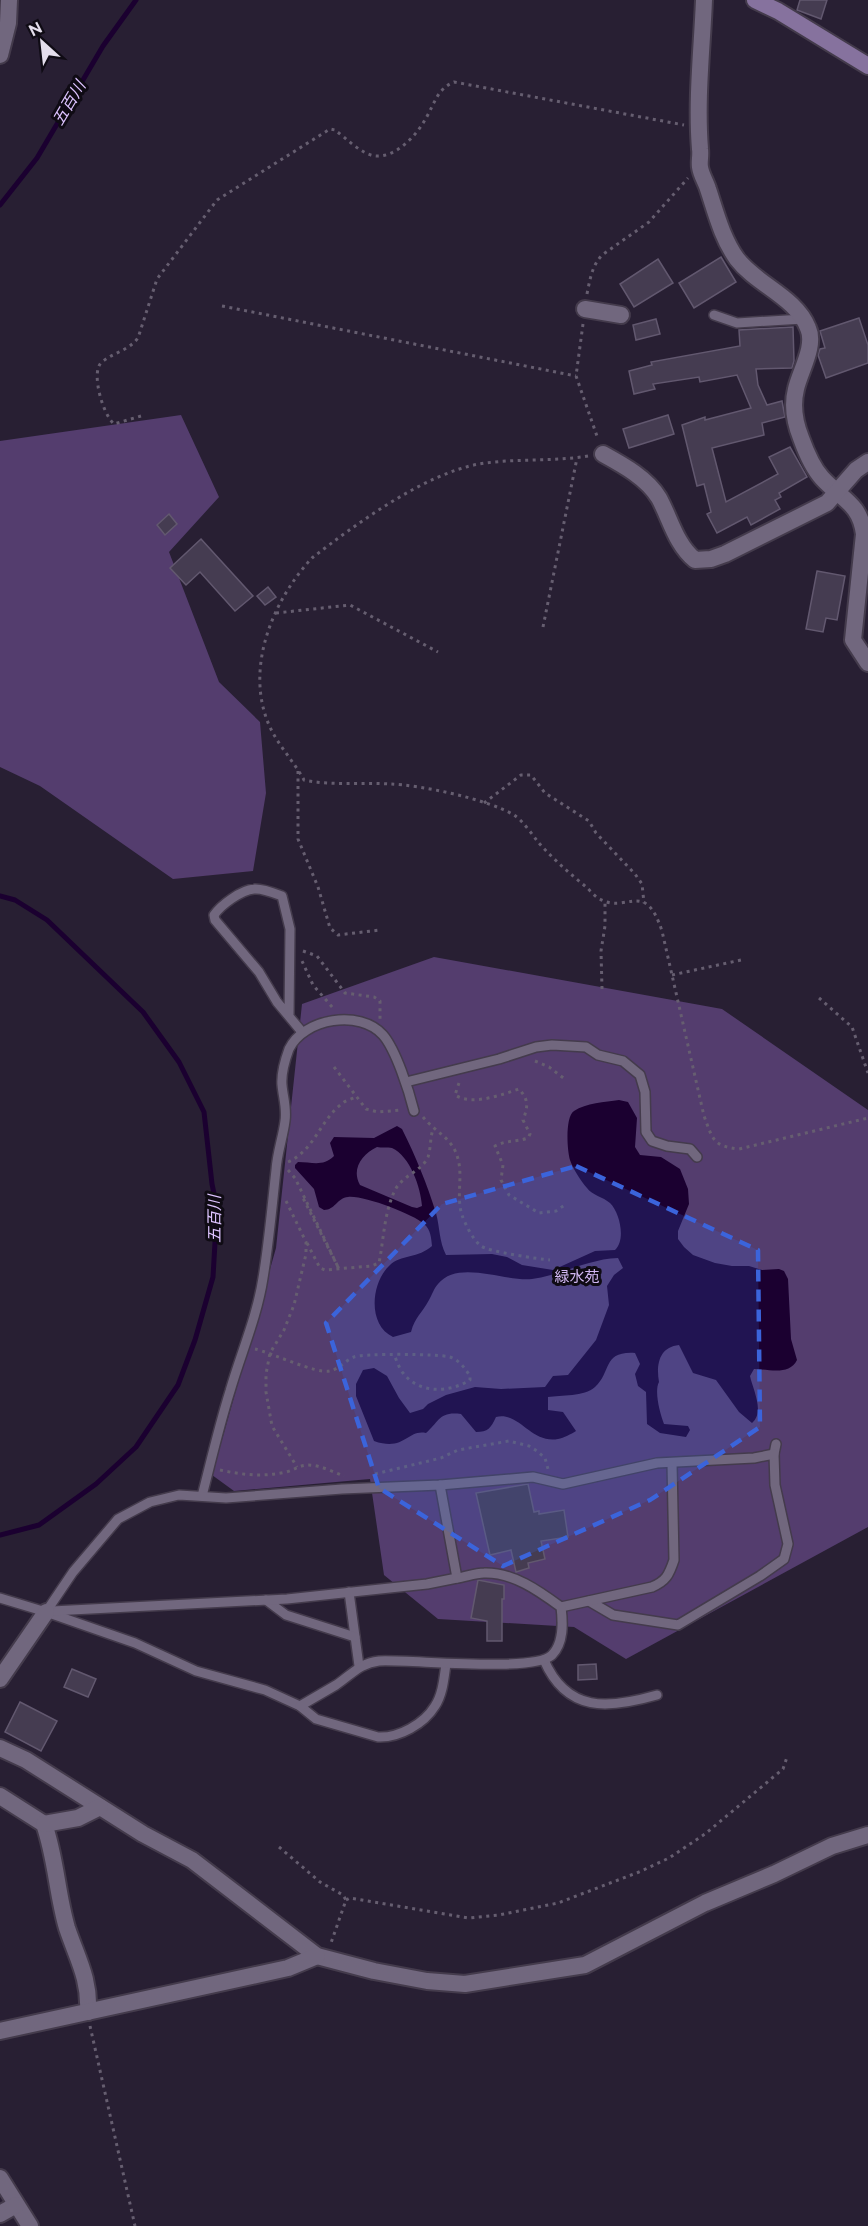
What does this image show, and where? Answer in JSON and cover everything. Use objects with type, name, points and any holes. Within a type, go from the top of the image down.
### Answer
[{"type":"main road","points":[[755,0],[778,11],[868,66]]},
{"type":"street","points":[[0,55],[8,23],[9,0]]},
{"type":"street","points":[[704,0],[698,128],[701,153],[699,166],[721,229],[735,256],[744,268],[792,306],[803,319],[810,334],[796,390],[794,404],[796,422],[815,468],[822,478],[856,509],[863,525],[853,640],[868,663]]},
{"type":"street","points":[[585,309],[621,315]]},
{"type":"street","points":[[603,454],[640,478],[658,496],[686,550],[694,560],[711,559],[725,554],[827,503],[856,470],[868,462]]},
{"type":"street","points":[[0,1679],[46,1612]]},
{"type":"street","points":[[0,1748],[26,1760],[143,1834],[192,1860],[321,1958],[427,1981],[465,1984],[578,1966],[595,1960],[705,1903],[832,1846],[868,1835]]},
{"type":"street","points":[[0,1796],[44,1824],[55,1859],[67,1927],[84,1971],[89,1996],[87,2012]]},
{"type":"street","points":[[44,1824],[78,1818],[100,1807]]},
{"type":"street","points":[[0,2031],[288,1968],[321,1958]]},
{"type":"street","points":[[0,2178],[30,2226]]},
{"type":"street","points":[[0,2214],[16,2205]]},
{"type":"lane","points":[[714,315],[737,323],[803,319]]},
{"type":"lane","points":[[289,1016],[292,952],[290,929],[282,896],[254,889],[222,905],[214,915],[219,926],[259,972],[277,1002],[302,1032]]},
{"type":"lane","points":[[202,1496],[263,1280],[276,1168],[286,1118],[281,1083],[293,1042],[302,1032],[328,1022],[344,1020],[361,1023],[377,1030],[384,1036],[406,1082],[414,1111]]},
{"type":"lane","points":[[406,1082],[499,1059],[536,1047],[552,1045],[586,1047],[598,1055],[623,1061],[640,1075],[645,1092],[646,1132],[652,1141],[667,1146],[690,1149],[697,1157]]},
{"type":"lane","points":[[46,1612],[73,1572],[118,1519],[150,1502],[179,1495],[226,1498],[533,1477],[564,1484],[657,1463],[754,1458],[775,1449],[775,1485],[788,1544],[784,1559],[678,1625],[613,1615],[589,1601]]},
{"type":"lane","points":[[46,1612],[266,1600],[427,1584],[483,1573],[499,1574],[516,1579],[561,1607],[652,1587],[664,1582],[674,1560],[672,1463]]},
{"type":"lane","points":[[440,1485],[457,1578]]},
{"type":"lane","points":[[349,1592],[359,1666]]},
{"type":"lane","points":[[0,1598],[135,1643],[196,1671],[265,1690],[300,1706],[316,1719],[368,1735],[386,1737],[404,1732],[436,1705],[446,1664]]},
{"type":"lane","points":[[266,1600],[286,1615],[355,1637]]},
{"type":"lane","points":[[300,1706],[336,1684],[359,1666],[378,1661],[446,1664],[515,1663],[544,1660],[552,1655],[560,1643],[563,1620],[561,1607]]},
{"type":"lane","points":[[544,1660],[556,1683],[566,1693],[592,1704],[619,1704],[657,1695]]},
{"type":"path","points":[[141,416],[114,424],[110,421],[99,394],[97,368],[100,362],[132,346],[138,338],[157,279],[217,200],[330,129],[335,130],[368,153],[383,155],[406,143],[426,118],[440,90],[454,82],[698,128]]},
{"type":"path","points":[[699,166],[649,222],[609,249],[596,262],[591,273],[576,376],[603,454],[577,458],[511,460],[476,465],[438,478],[407,493],[312,558],[300,571],[276,613],[261,652],[260,695],[267,721],[291,763],[304,780],[317,783],[391,784],[430,788],[515,815],[570,873],[599,899],[612,902],[638,900],[650,906],[656,913],[672,975],[704,1116],[714,1140],[723,1147],[739,1149],[868,1118]]},
{"type":"path","points":[[222,306],[576,376]]},
{"type":"path","points":[[543,627],[577,458]]},
{"type":"path","points":[[276,613],[350,605],[438,652]]},
{"type":"path","points":[[298,771],[298,839],[318,887],[330,928],[338,935],[380,930]]},
{"type":"path","points":[[484,804],[521,775],[531,776],[545,793],[589,821],[596,833],[642,884],[644,903]]},
{"type":"path","points":[[602,989],[601,951],[605,926],[605,900]]},
{"type":"path","points":[[292,952],[304,951],[317,956],[345,993],[380,1001],[381,1012],[377,1030]]},
{"type":"path","points":[[292,952],[306,969],[313,985],[344,1020]]},
{"type":"path","points":[[672,975],[741,960]]},
{"type":"path","points":[[819,998],[852,1027],[868,1073]]},
{"type":"path","points":[[531,1060],[549,1067],[566,1080]]},
{"type":"path","points":[[334,1067],[366,1109],[378,1112],[414,1111],[423,1116],[433,1129],[449,1139],[458,1158],[462,1215],[471,1234],[482,1247],[550,1260]]},
{"type":"path","points":[[462,1078],[455,1095],[458,1097],[481,1099],[519,1089],[526,1097],[528,1108],[524,1120],[530,1134],[528,1138],[520,1141],[503,1141],[495,1146],[503,1165],[501,1180],[509,1195],[539,1214],[556,1211],[566,1204]]},
{"type":"path","points":[[276,1168],[295,1159],[310,1145],[342,1103],[356,1097]]},
{"type":"path","points":[[275,1183],[320,1268],[325,1270],[371,1266],[379,1263],[387,1210],[397,1187],[403,1179],[423,1164],[428,1156],[433,1129]]},
{"type":"path","points":[[276,1168],[288,1170],[295,1178],[339,1269]]},
{"type":"path","points":[[297,1467],[272,1426],[266,1392],[266,1374],[270,1353],[294,1305],[306,1254],[306,1242]]},
{"type":"path","points":[[245,1346],[316,1370],[330,1371],[357,1356],[394,1355],[440,1354],[453,1358],[470,1376],[470,1380],[454,1387],[432,1390],[417,1385],[406,1377],[394,1355]]},
{"type":"path","points":[[367,1475],[441,1458],[458,1450],[509,1441],[529,1446],[545,1458],[548,1463],[548,1479]]},
{"type":"path","points":[[209,1468],[240,1474],[268,1475],[302,1465],[316,1466],[346,1477]]},
{"type":"path","points":[[321,1958],[346,1900],[350,1898],[468,1918],[500,1915],[558,1903],[639,1872],[669,1858],[705,1834],[783,1769],[787,1757]]},
{"type":"path","points":[[279,1847],[320,1882],[343,1895],[346,1900]]},
{"type":"path","points":[[87,2012],[135,2226]]},
{"type":"highlighted area","points":[[576,1166],[758,1250],[760,1427],[650,1500],[503,1566],[379,1488],[326,1323],[442,1204]]},
{"type":"green space","points":[[181,415],[219,497],[169,552],[219,682],[260,722],[266,793],[253,871],[173,879],[40,786],[0,767],[0,441]]},
{"type":"green space","name":"緑水苑","points":[[434,957],[722,1009],[868,1110],[868,1527],[626,1659],[574,1627],[438,1619],[384,1575],[370,1479],[234,1491],[212,1475],[276,1248],[302,1004]]},
{"type":"shaded area","points":[[619,1100],[628,1102],[637,1118],[635,1147],[640,1155],[661,1157],[680,1169],[688,1189],[689,1204],[678,1231],[678,1239],[684,1247],[693,1255],[715,1263],[749,1266],[762,1270],[779,1269],[784,1271],[788,1279],[791,1339],[797,1360],[784,1370],[754,1369],[750,1376],[758,1407],[756,1418],[752,1423],[739,1412],[716,1380],[693,1373],[679,1345],[667,1349],[660,1358],[657,1397],[664,1424],[688,1426],[690,1430],[686,1437],[660,1433],[647,1424],[646,1392],[638,1386],[635,1374],[640,1364],[635,1353],[625,1353],[612,1359],[600,1381],[590,1390],[579,1394],[548,1397],[548,1410],[563,1412],[576,1431],[563,1438],[540,1437],[504,1416],[496,1417],[489,1429],[476,1432],[461,1414],[448,1414],[440,1418],[426,1433],[414,1434],[393,1444],[374,1441],[356,1396],[356,1384],[363,1370],[374,1368],[387,1376],[410,1413],[423,1409],[446,1395],[475,1387],[501,1389],[545,1387],[553,1376],[568,1375],[596,1340],[609,1305],[607,1286],[614,1275],[623,1268],[618,1258],[596,1261],[532,1279],[482,1273],[457,1273],[447,1277],[437,1286],[411,1332],[393,1337],[379,1323],[376,1313],[376,1292],[379,1282],[384,1272],[394,1262],[421,1253],[432,1246],[428,1229],[418,1220],[399,1211],[355,1197],[341,1199],[331,1208],[324,1210],[319,1207],[314,1189],[295,1168],[295,1165],[298,1162],[326,1162],[334,1156],[330,1143],[334,1137],[374,1138],[397,1126],[402,1129],[425,1181],[436,1213],[446,1255],[492,1254],[507,1257],[522,1265],[553,1270],[595,1251],[615,1250],[618,1246],[621,1233],[617,1213],[610,1203],[589,1190],[573,1167],[570,1160],[568,1127],[571,1114],[579,1108]],"holes":[[[377,1147],[392,1148],[404,1158],[417,1182],[422,1206],[412,1207],[360,1185],[357,1168],[363,1158]]]},
{"type":"building","points":[[800,0],[827,0],[821,19],[797,10]]},
{"type":"building","points":[[721,257],[736,282],[694,308],[679,283]]},
{"type":"building","points":[[658,259],[673,283],[634,307],[620,284]]},
{"type":"building","points":[[859,318],[868,345],[868,363],[826,378],[818,355],[820,349],[825,348],[820,331]]},
{"type":"building","points":[[656,319],[660,334],[636,340],[633,325]]},
{"type":"building","points":[[793,327],[794,361],[792,368],[756,369],[758,385],[767,405],[782,401],[785,417],[762,423],[764,435],[712,448],[726,502],[778,474],[769,457],[790,447],[807,477],[779,493],[781,497],[775,500],[780,509],[751,525],[747,517],[717,533],[707,514],[711,512],[704,484],[697,486],[682,425],[705,417],[705,420],[751,408],[737,375],[700,382],[699,377],[653,384],[655,389],[634,394],[629,371],[652,365],[651,362],[740,346],[739,330]]},
{"type":"building","points":[[668,415],[674,434],[629,448],[623,429]]},
{"type":"building","points":[[169,514],[177,524],[165,535],[157,525]]},
{"type":"building","points":[[201,539],[253,596],[235,611],[200,572],[186,585],[170,568]]},
{"type":"building","points":[[817,571],[845,576],[837,620],[826,618],[823,632],[806,629]]},
{"type":"building","points":[[268,587],[276,597],[265,605],[257,596]]},
{"type":"building","points":[[528,1484],[534,1512],[539,1511],[539,1514],[564,1510],[568,1537],[541,1541],[545,1559],[528,1563],[529,1568],[516,1572],[511,1550],[490,1555],[476,1493]]},
{"type":"building","points":[[478,1580],[504,1585],[502,1641],[487,1641],[487,1621],[471,1618]]},
{"type":"building","points":[[596,1664],[597,1679],[578,1680],[578,1665]]},
{"type":"building","points":[[72,1669],[96,1679],[88,1697],[64,1687]]},
{"type":"building","points":[[20,1702],[57,1721],[41,1751],[5,1732]]},
{"type":"waterway","name":"五百川","points":[[0,205],[37,158],[103,46],[136,0]]},
{"type":"waterway","name":"五百川","points":[[0,896],[15,900],[47,920],[143,1012],[179,1062],[204,1112],[217,1208],[213,1277],[195,1340],[178,1385],[136,1447],[96,1484],[39,1525],[0,1535]]}]
